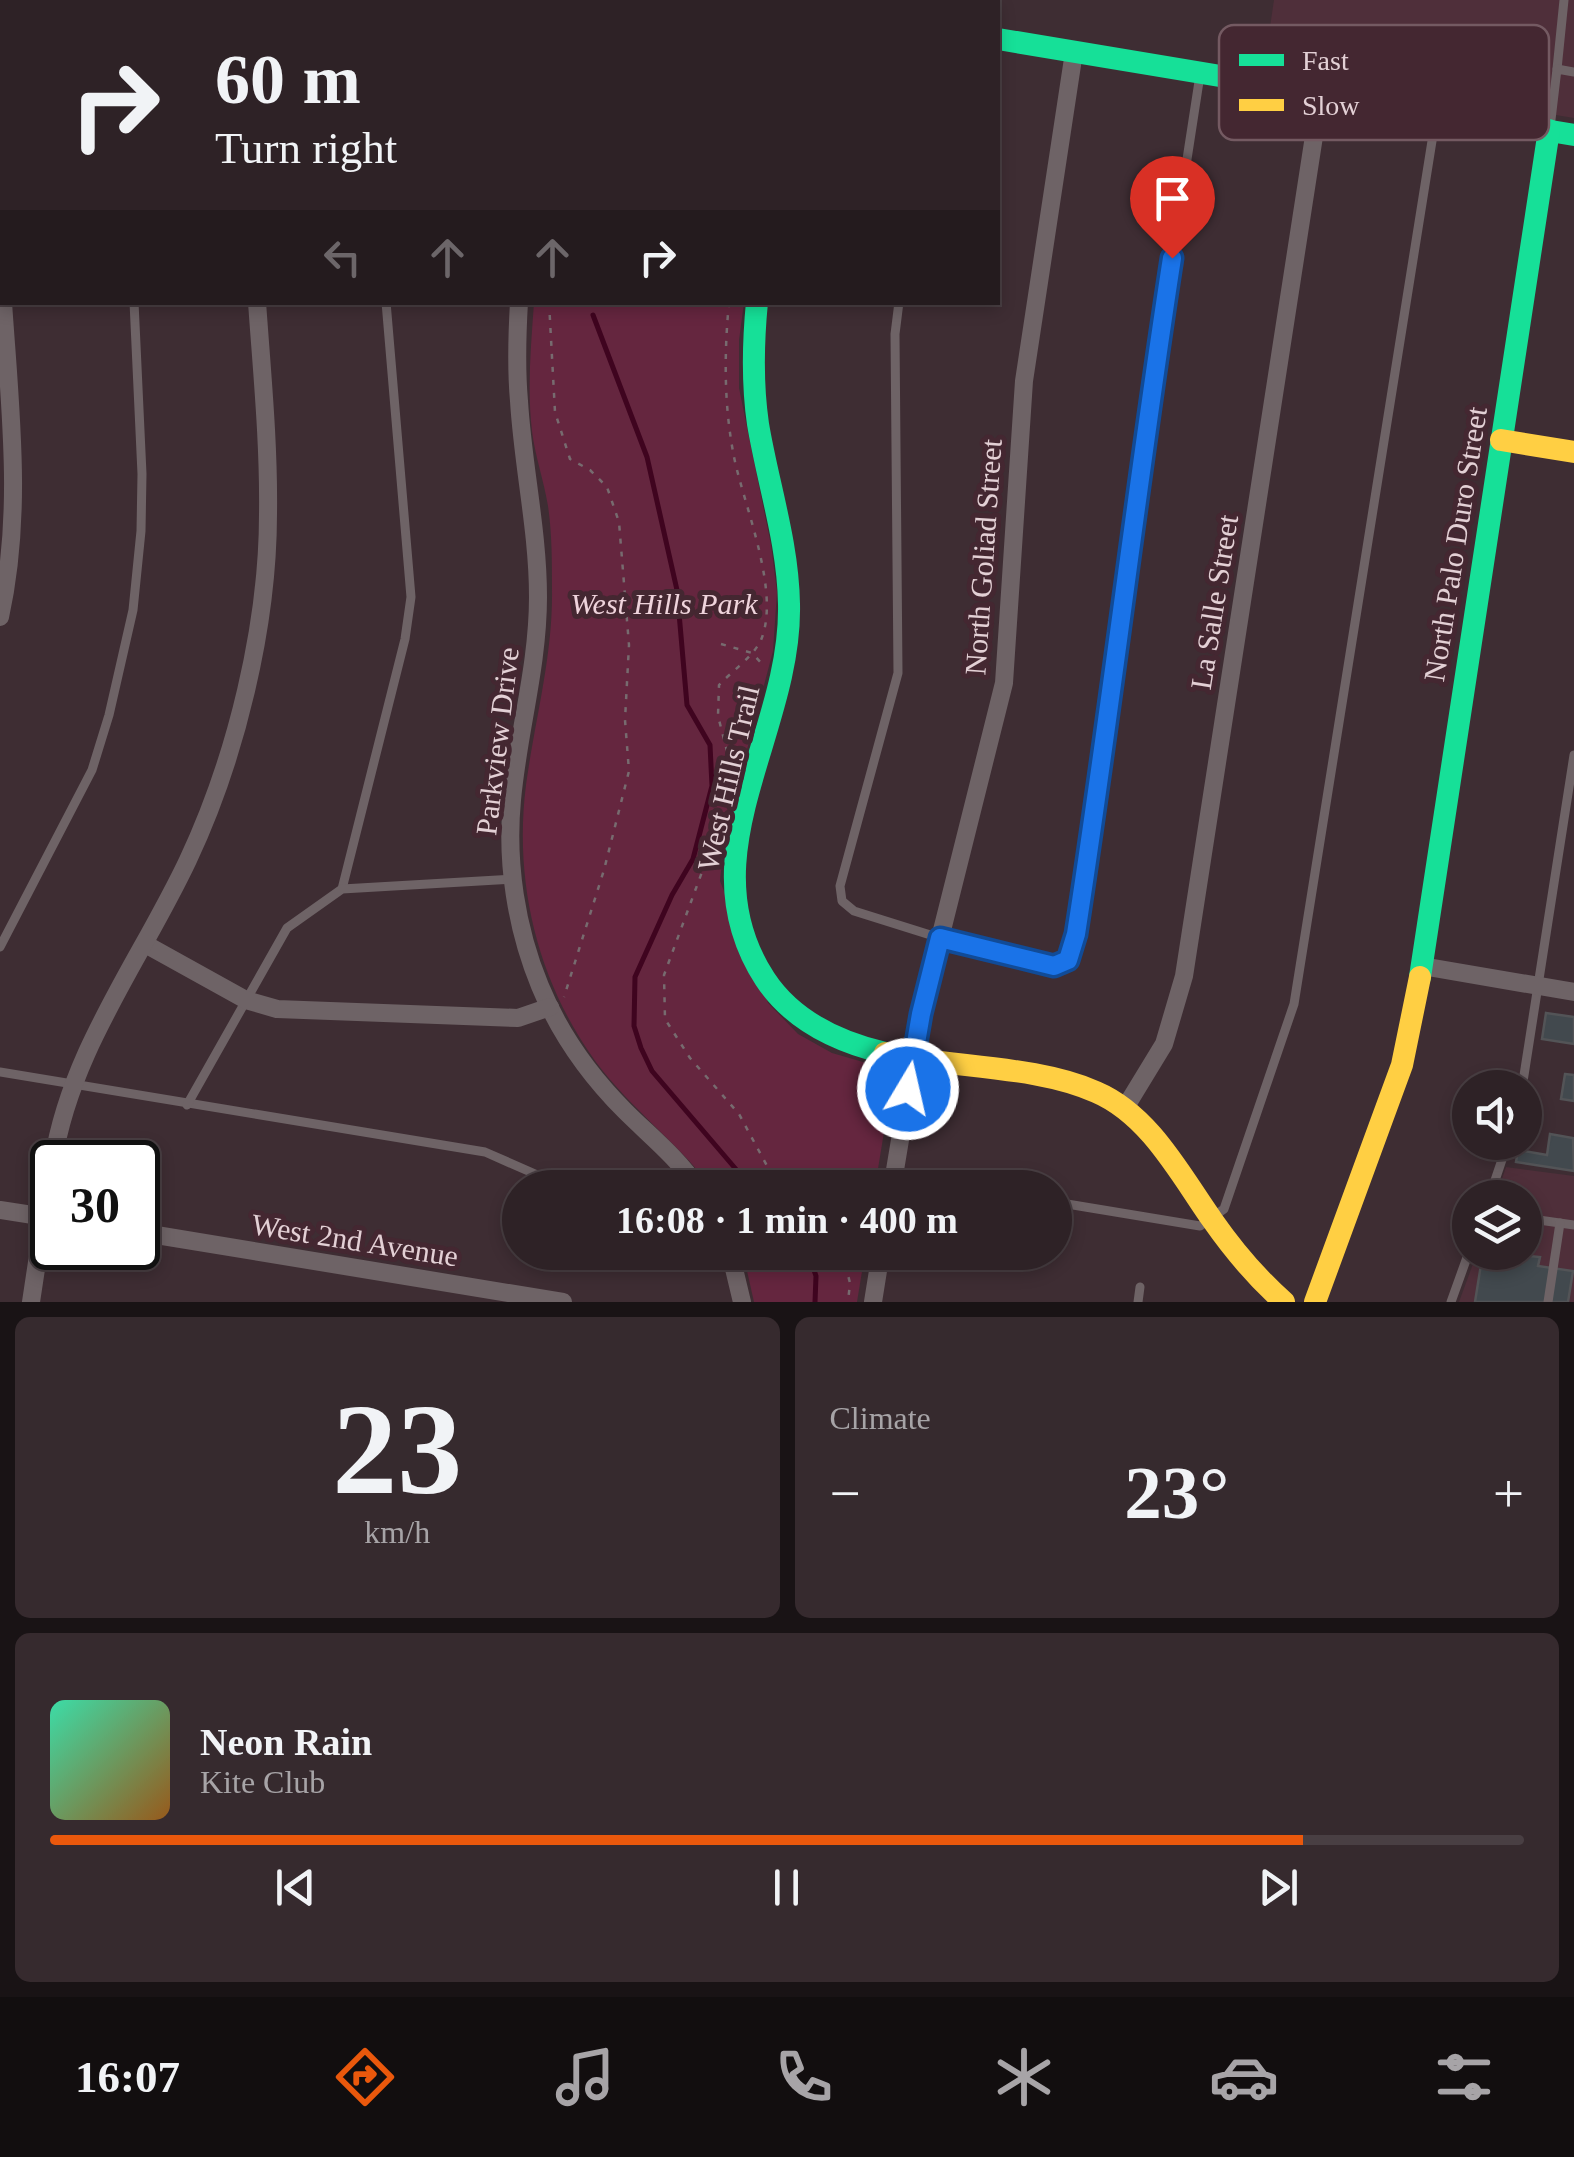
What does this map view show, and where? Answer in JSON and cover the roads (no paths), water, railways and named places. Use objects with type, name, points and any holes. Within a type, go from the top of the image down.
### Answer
[{"type":"street","points":[[1000,39],[1219,75]]},
{"type":"street","name":"North Goliad Street","points":[[895,1170],[913,1058],[1004,682],[1024,381],[1074,52]]},
{"type":"street","points":[[1549,130],[1574,134]]},
{"type":"street","name":"La Salle Street","points":[[1126,1108],[1164,1044],[1184,976],[1313,140]]},
{"type":"street","name":"North Palo Duro Street","points":[[1315,1302],[1402,1065],[1422,966],[1547,140]]},
{"type":"street","points":[[0,617],[12,540],[15,479],[3,305]]},
{"type":"street","points":[[56,1140],[86,1052],[189,859],[220,780],[256,634],[268,518],[256,305]]},
{"type":"street","name":"Parkview Drive","points":[[519,305],[518,388],[534,518],[538,602],[535,665],[511,805],[513,879],[528,955],[595,1078],[683,1170]]},
{"type":"street","name":"West Hills Trail","points":[[757,305],[753,351],[756,409],[784,543],[789,588],[788,640],[779,693],[732,869],[742,937],[775,996],[804,1020],[837,1038],[872,1050],[1077,1085],[1126,1108],[1150,1134],[1246,1265],[1284,1302]]},
{"type":"street","points":[[1501,440],[1574,452]]},
{"type":"street","points":[[145,944],[246,1000],[278,1009],[518,1018],[556,1005]]},
{"type":"street","points":[[1422,966],[1574,992]]},
{"type":"street","points":[[0,1210],[30,1214]]},
{"type":"street","name":"West 2nd Avenue","points":[[160,1236],[563,1302]]},
{"type":"street","points":[[31,1302],[37,1270]]},
{"type":"street","points":[[734,1270],[742,1302]]},
{"type":"street","points":[[873,1302],[878,1270]]},
{"type":"lane","points":[[1549,130],[1564,0]]},
{"type":"lane","points":[[1556,69],[1574,72]]},
{"type":"lane","points":[[899,305],[895,334],[898,673],[840,886],[842,900],[854,911],[940,938],[1054,966],[1068,960],[1076,934],[1109,724],[1143,444],[1200,72]]},
{"type":"lane","points":[[1072,1205],[1200,1226],[1213,1220],[1224,1209],[1294,1004],[1431,140]]},
{"type":"lane","points":[[0,947],[92,770],[110,715],[134,610],[142,474],[134,305]]},
{"type":"lane","points":[[342,890],[400,657],[411,597],[386,305]]},
{"type":"lane","points":[[1525,1070],[1574,756]]},
{"type":"lane","points":[[187,1105],[287,928],[342,890],[513,879]]},
{"type":"lane","points":[[0,1072],[486,1152],[526,1170]]},
{"type":"lane","points":[[1542,1220],[1574,1225]]},
{"type":"lane","points":[[1548,1302],[1560,1223]]},
{"type":"lane","points":[[1450,1302],[1462,1270]]},
{"type":"lane","points":[[1138,1302],[1140,1287]]},
{"type":"waterway","points":[[593,315],[647,457],[677,590],[687,705],[710,745],[712,786],[693,859],[635,977],[634,1026],[652,1071],[737,1170]]},
{"type":"waterway","points":[[814,1270],[815,1302]]},
{"type":"park label","name":"West Hills Park","points":[[664,603]]}]
